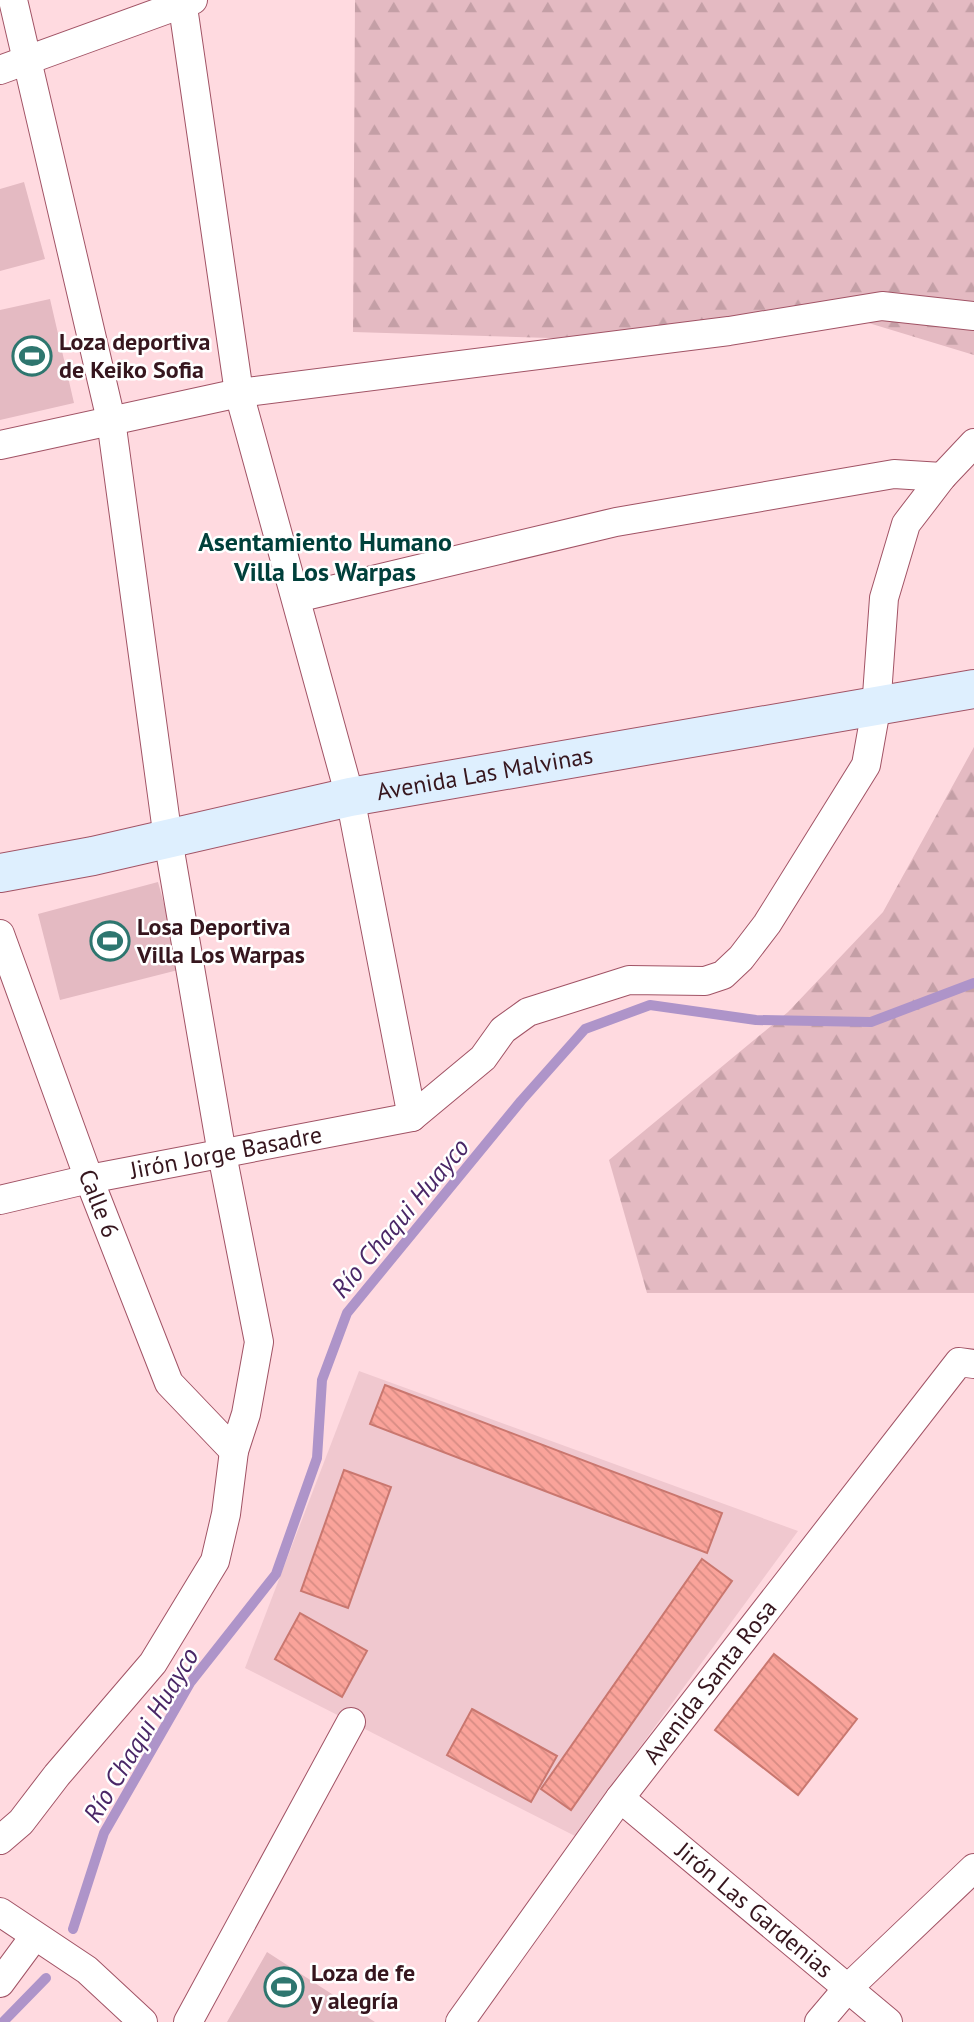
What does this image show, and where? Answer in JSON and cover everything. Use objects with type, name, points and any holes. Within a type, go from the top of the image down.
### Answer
[{"type":"street","points":[[0,1840],[21,1822],[57,1775],[153,1663],[215,1561],[226,1514],[234,1451],[246,1414],[259,1342],[222,1154],[167,839],[111,420],[13,0]]},
{"type":"street","points":[[0,70],[186,1],[211,214],[239,393],[350,797],[412,1117],[483,1058],[503,1030],[528,1012],[629,980],[705,981],[723,975],[741,958],[767,924],[866,765],[876,709],[888,586],[906,524],[942,477],[974,443]]},
{"type":"street","points":[[0,445],[239,393],[729,331],[882,306],[974,316]]},
{"type":"street","points":[[297,598],[616,522],[894,474],[942,477]]},
{"type":"street","name":"Avenida Las Malvinas","points":[[0,873],[167,839],[350,797],[876,709],[974,689]]},
{"type":"street","name":"Calle 6","points":[[0,934],[89,1179],[169,1383],[234,1451]]},
{"type":"street","name":"Jirón Jorge Basadre","points":[[0,1200],[89,1179],[412,1117]]},
{"type":"street","name":"Avenida Santa Rosa","points":[[460,2022],[620,1798],[969,1370]]},
{"type":"street","points":[[188,2022],[351,1722]]},
{"type":"street","name":"Jirón Las Gardenias","points":[[620,1798],[888,2022]]},
{"type":"street","points":[[819,2022],[847,1989],[974,1868]]},
{"type":"street","points":[[0,1912],[87,1970],[143,2022]]},
{"type":"street","points":[[0,1983],[34,1937]]},
{"type":"shaded area","points":[[359,1371],[798,1531],[575,1836],[245,1668]]},
{"type":"green space","points":[[355,0],[974,0],[974,355],[862,321],[619,340],[353,332]]},
{"type":"green space","points":[[24,182],[45,259],[0,271],[0,189]]},
{"type":"green space","name":"Loza deportiva de Keiko Sofia","points":[[50,299],[74,403],[0,420],[0,310]]},
{"type":"green space","points":[[974,747],[974,1293],[647,1293],[609,1160],[788,1012],[883,912]]},
{"type":"green space","name":"Losa Deportiva Villa Los Warpas","points":[[158,882],[182,969],[60,1000],[38,914]]},
{"type":"green space","name":"Loza de fe y alegría","points":[[267,1952],[375,2022],[227,2022]]},
{"type":"building","points":[[385,1385],[722,1513],[707,1553],[370,1424]]},
{"type":"building","points":[[344,1470],[391,1487],[348,1608],[301,1591]]},
{"type":"building","points":[[702,1559],[732,1581],[571,1810],[541,1789]]},
{"type":"building","points":[[300,1613],[367,1651],[342,1697],[275,1659]]},
{"type":"building","points":[[774,1654],[857,1719],[798,1795],[715,1730]]},
{"type":"building","points":[[472,1709],[557,1756],[531,1802],[447,1755]]},
{"type":"waterway","name":"Río Chaqui Huayco","points":[[73,1929],[104,1833],[190,1683],[276,1574],[317,1458],[322,1380],[347,1313],[521,1101],[585,1029],[650,1005],[756,1020],[871,1022],[974,983]]},
{"type":"waterway","name":"Río Chaqui Huayco","points":[[3,2022],[46,1978]]},
{"type":"place","name":"Loza deportiva de Keiko Sofia","points":[[32,356]]},
{"type":"place","name":"Losa Deportiva Villa Los Warpas","points":[[110,941]]},
{"type":"place","name":"Loza de fe y alegría","points":[[284,1987]]},
{"type":"district","name":"Asentamiento Humano Villa Los Warpas","points":[[325,557]]}]
